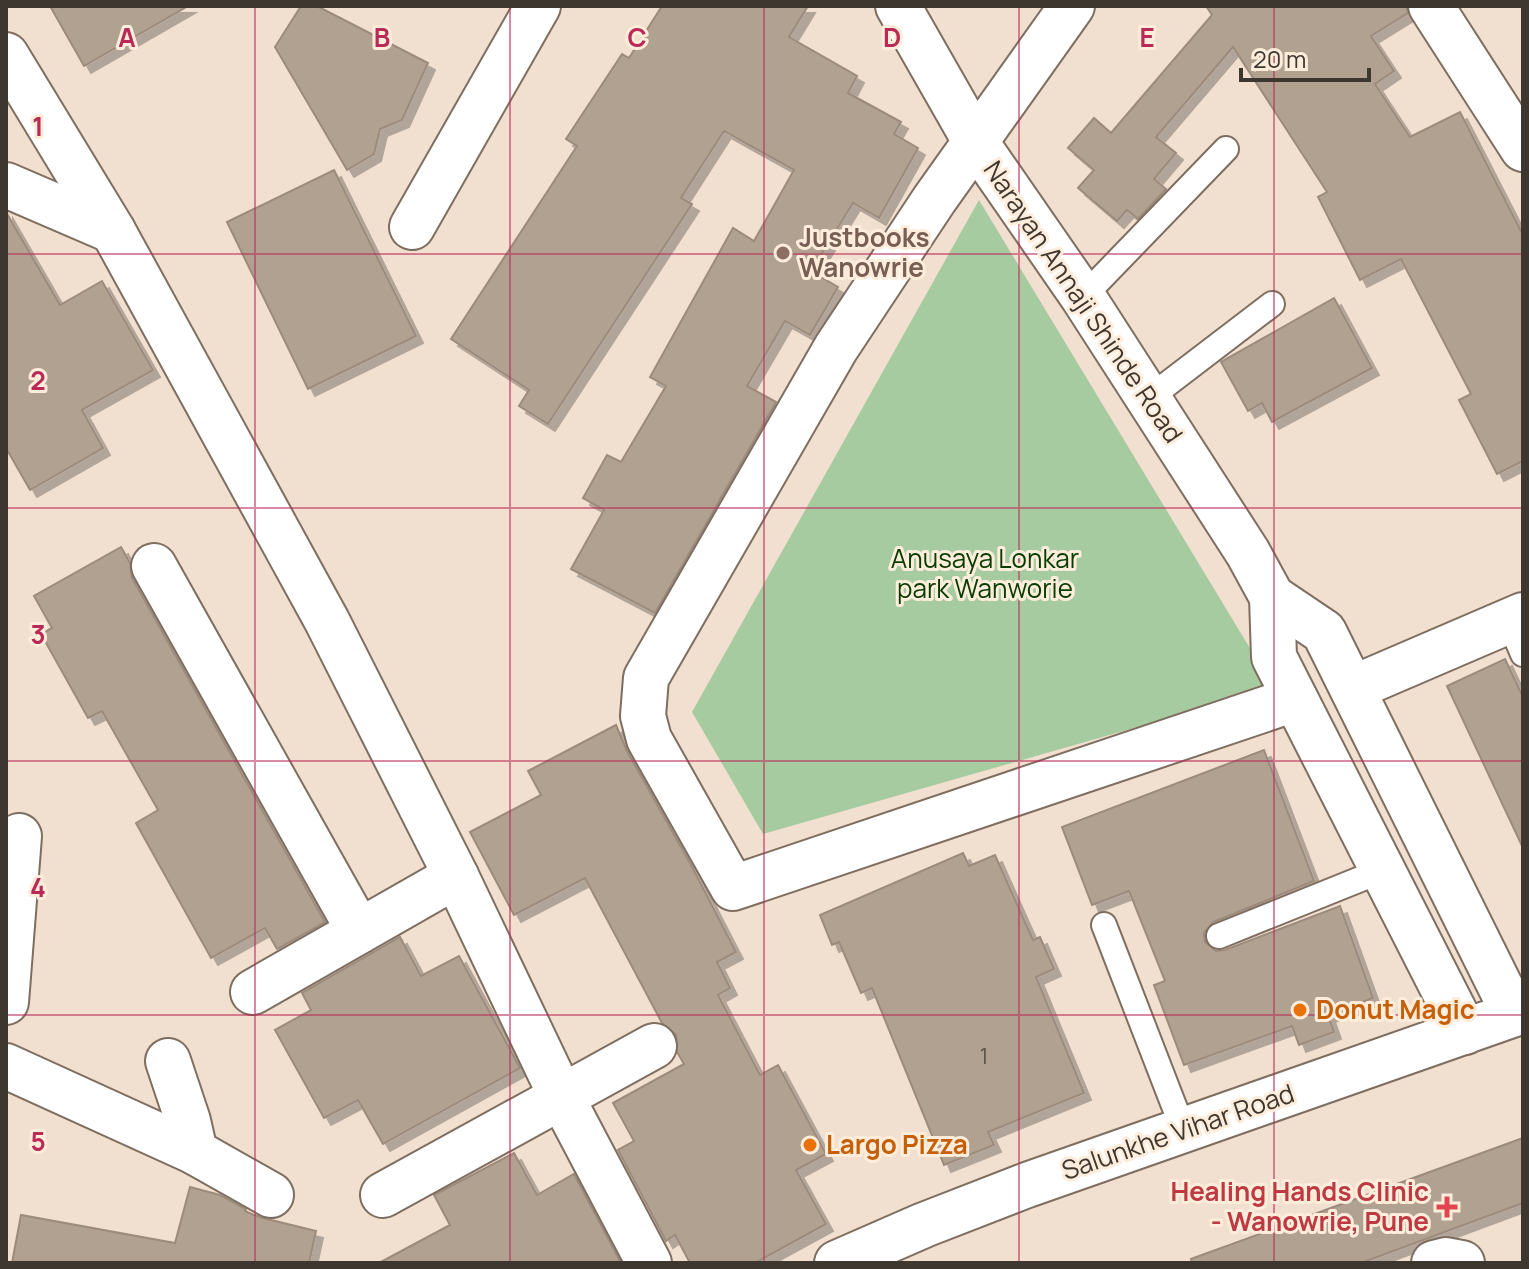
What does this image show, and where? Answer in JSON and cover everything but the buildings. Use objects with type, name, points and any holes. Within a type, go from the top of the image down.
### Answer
[{"type":"street","points":[[412,227],[538,6]]},
{"type":"street","name":"Narayan Annaji Shinde Road","points":[[898,6],[975,141],[1083,297],[1248,553],[1272,597],[1274,657],[1465,1032]]},
{"type":"street","points":[[1072,6],[975,141],[836,348],[646,678],[643,716],[649,739],[733,888],[1295,699]]},
{"type":"street","points":[[1431,6],[1523,149]]},
{"type":"street","points":[[6,55],[113,231],[327,621],[456,876],[561,1096],[649,1263]]},
{"type":"street","points":[[18,202],[113,231]]},
{"type":"street","points":[[154,566],[359,931]]},
{"type":"street","name":"Narayan Annaji Shinde Road","points":[[1272,597],[1324,632],[1518,1012]]},
{"type":"street","points":[[1353,688],[1518,630]]},
{"type":"street","points":[[6,1002],[9,924],[19,836]]},
{"type":"street","points":[[253,992],[456,876]]},
{"type":"street","name":"Salunkhe Vihar Road","points":[[837,1263],[924,1225],[1183,1129],[1518,1012]]},
{"type":"street","points":[[383,1195],[654,1046]]},
{"type":"street","points":[[168,1061],[195,1152]]},
{"type":"street","points":[[6,1066],[195,1152],[271,1195]]},
{"type":"street","points":[[1434,1263],[1446,1260],[1462,1263]]},
{"type":"lane","points":[[1083,297],[1226,149]]},
{"type":"lane","points":[[1149,398],[1272,304]]},
{"type":"lane","points":[[1219,936],[1383,870]]},
{"type":"lane","points":[[1104,925],[1183,1129]]},
{"type":"green space","name":"Anusaya Lonkar park Wanworie","points":[[979,200],[1274,688],[763,834],[692,712]]},
{"type":"place","name":"Justbooks Wanowrie","points":[[783,253]]},
{"type":"place","name":"Donut Magic","points":[[1300,1010]]},
{"type":"place","name":"Largo Pizza","points":[[810,1145]]},
{"type":"place","name":"Healing Hands Clinic - Wanowrie, Pune","points":[[1447,1207]]}]
